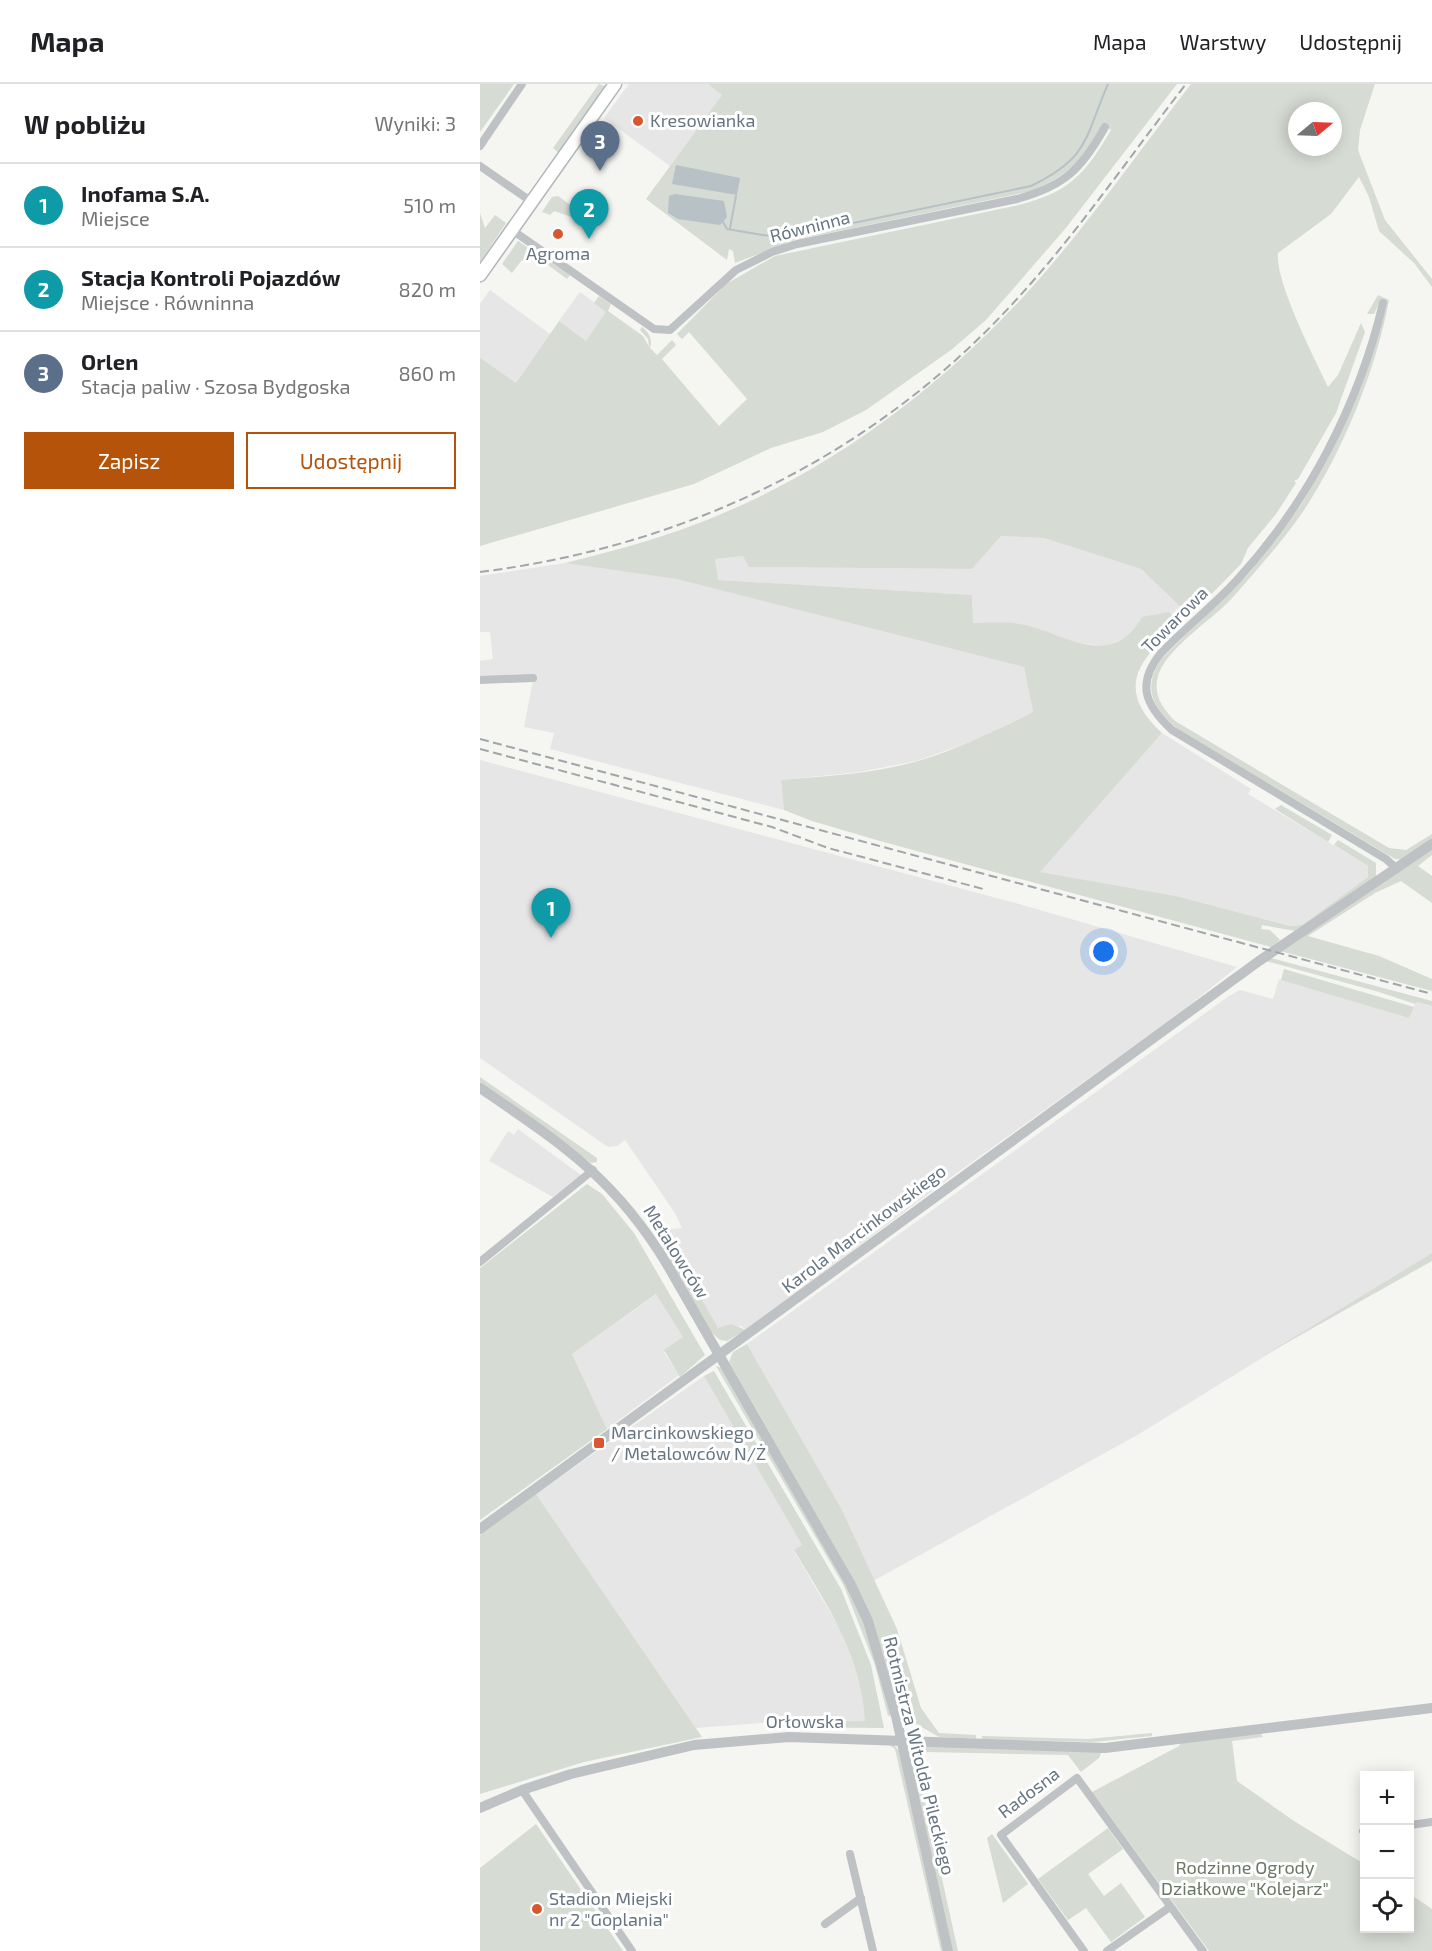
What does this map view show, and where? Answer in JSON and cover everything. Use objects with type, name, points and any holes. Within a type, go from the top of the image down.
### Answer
[{"type":"main road","points":[[480,275],[615,84]]},
{"type":"street","points":[[480,146],[522,84]]},
{"type":"street","name":"Równinna","points":[[512,230],[654,330],[670,330],[722,280],[772,252],[797,244],[1017,199],[1049,189],[1081,165],[1105,127]]},
{"type":"street","points":[[480,166],[532,202]]},
{"type":"street","name":"Towarowa","points":[[1383,303],[1356,385],[1311,480],[1281,526],[1237,580],[1155,660],[1146,685],[1146,696],[1152,709],[1172,730],[1386,859],[1397,869]]},
{"type":"street","points":[[480,680],[533,678]]},
{"type":"street","name":"Karola Marcinkowskiego","points":[[480,1529],[1268,955],[1432,844]]},
{"type":"street","name":"Metalowców","points":[[480,1088],[566,1147],[593,1170],[625,1204],[653,1241],[720,1355]]},
{"type":"street","points":[[480,1262],[593,1170]]},
{"type":"street","name":"Rotmistrza Witolda Pileckiego","points":[[720,1355],[850,1582],[882,1661],[948,1951]]},
{"type":"street","name":"Orłowska","points":[[480,1808],[522,1790],[612,1762],[694,1745],[768,1738],[1065,1748],[1139,1743],[1432,1708]]},
{"type":"street","name":"Radosna","points":[[1084,1951],[1001,1835],[1077,1778],[1203,1951]]},
{"type":"street","points":[[522,1790],[632,1951]]},
{"type":"street","points":[[1414,1824],[1432,1822]]},
{"type":"street","points":[[850,1854],[873,1951]]},
{"type":"street","points":[[825,1924],[861,1898]]},
{"type":"street","points":[[1107,1951],[1170,1907]]},
{"type":"shaded area","points":[[629,84],[708,84],[722,95],[670,166],[604,118]]},
{"type":"shaded area","points":[[676,165],[740,178],[737,195],[672,184]]},
{"type":"shaded area","points":[[675,194],[724,201],[727,217],[720,225],[678,219],[668,213],[669,196]]},
{"type":"shaded area","points":[[490,290],[550,334],[516,383],[480,359],[480,304]]},
{"type":"shaded area","points":[[580,292],[607,312],[586,341],[559,321]]},
{"type":"shaded area","points":[[1001,536],[1044,538],[1141,569],[1190,616],[1181,623],[1169,612],[1119,641],[1105,646],[1080,643],[1016,623],[973,623],[972,595],[717,580],[715,559],[743,556],[750,567],[972,569]]},
{"type":"shaded area","points":[[565,563],[676,579],[1024,667],[1033,712],[976,740],[916,761],[859,772],[781,780],[784,810],[550,749],[554,733],[524,727],[534,676],[480,677],[480,661],[493,659],[490,632],[480,632],[480,576]]},
{"type":"shaded area","points":[[1162,733],[1251,789],[1248,794],[1368,866],[1368,877],[1302,925],[1290,926],[1176,896],[1039,872]]},
{"type":"shaded area","points":[[480,760],[1019,904],[1237,967],[1182,1011],[943,1183],[746,1330],[741,1326],[718,1329],[663,1230],[682,1228],[675,1213],[625,1140],[617,1146],[608,1147],[480,1058]]},
{"type":"shaded area","points":[[1279,979],[1409,1018],[1416,1002],[1432,1006],[1432,1253],[1139,1434],[873,1581],[841,1508],[747,1344],[1229,996],[1240,990],[1273,999]]},
{"type":"shaded area","points":[[518,1129],[581,1175],[553,1197],[489,1161],[508,1131],[514,1135]]},
{"type":"shaded area","points":[[657,1294],[683,1337],[664,1352],[679,1375],[607,1429],[572,1354]]},
{"type":"shaded area","points":[[704,1376],[802,1545],[794,1551],[847,1641],[860,1680],[866,1721],[773,1722],[696,1728],[536,1494]]},
{"type":"green space","points":[[480,84],[514,84],[480,132]]},
{"type":"green space","points":[[599,84],[607,87],[560,154],[553,148]]},
{"type":"green space","points":[[708,84],[1177,84],[1065,229],[986,320],[951,350],[866,410],[823,432],[771,448],[694,484],[480,546],[480,358],[516,383],[559,321],[586,341],[606,312],[594,303],[599,296],[611,304],[608,311],[643,336],[649,347],[648,339],[640,330],[642,327],[644,329],[651,339],[650,348],[657,355],[672,340],[676,345],[662,359],[719,426],[747,399],[689,332],[682,339],[677,334],[726,284],[775,256],[1037,200],[1064,187],[1084,170],[1111,130],[1103,124],[1074,165],[1057,178],[1032,191],[795,240],[735,263],[733,251],[729,249],[727,260],[646,199],[722,95]]},
{"type":"green space","points":[[1191,84],[1375,84],[1360,130],[1358,150],[1385,220],[1432,279],[1432,287],[1414,263],[1379,231],[1369,197],[1359,177],[1331,214],[1278,253],[1279,266],[1289,301],[1328,387],[1338,375],[1361,323],[1365,332],[1336,413],[1298,479],[1294,481],[1296,483],[1276,514],[1248,548],[1241,564],[1190,616],[1141,569],[1044,538],[1001,536],[972,569],[749,567],[743,556],[715,559],[718,580],[972,595],[973,623],[1015,623],[1083,644],[1100,646],[1115,643],[1129,634],[1142,617],[1169,612],[1181,623],[1144,661],[1138,674],[1136,688],[1139,702],[1147,717],[1162,733],[1040,872],[1176,896],[1290,926],[1302,925],[1368,877],[1368,866],[1334,845],[1338,840],[1376,863],[1376,876],[1296,931],[1262,925],[1261,929],[1270,930],[1280,940],[1271,947],[880,841],[812,821],[784,810],[781,780],[867,772],[918,761],[962,745],[1033,712],[1024,667],[676,579],[565,563],[654,539],[732,509],[779,487],[868,433],[910,402],[988,333],[1025,295],[1090,218]]},
{"type":"green space","points":[[558,196],[573,207],[601,217],[602,224],[598,226],[554,211],[550,215],[542,212],[552,197]]},
{"type":"green space","points":[[480,213],[485,228],[495,215],[506,223],[480,262]]},
{"type":"green space","points":[[518,241],[570,275],[567,279],[537,257],[521,261],[512,273],[502,264]]},
{"type":"green space","points":[[1378,295],[1389,300],[1376,354],[1345,436],[1332,462],[1304,510],[1271,553],[1235,595],[1183,642],[1165,662],[1157,680],[1157,693],[1162,705],[1175,721],[1389,848],[1406,850],[1432,834],[1432,841],[1404,860],[1395,859],[1182,732],[1157,707],[1151,689],[1152,678],[1164,656],[1250,572],[1301,505],[1329,456],[1370,361],[1386,304],[1380,301],[1374,314],[1367,314]]},
{"type":"green space","points":[[1281,805],[1332,835],[1328,842],[1275,809]]},
{"type":"green space","points":[[1432,849],[1432,855],[1418,866],[1432,876],[1432,903],[1401,881],[1375,893],[1308,936],[1379,956],[1432,979],[1432,991],[1280,951]]},
{"type":"green space","points":[[1271,958],[1432,1001],[1432,1006],[1417,1002],[1415,1004],[1266,961]]},
{"type":"green space","points":[[1284,969],[1414,1007],[1409,1018],[1281,980]]},
{"type":"green space","points":[[480,1077],[597,1158],[597,1162],[591,1163],[480,1083]]},
{"type":"green space","points":[[587,1184],[602,1194],[634,1233],[705,1355],[680,1377],[664,1350],[683,1337],[656,1294],[572,1354],[607,1429],[480,1520],[480,1268]]},
{"type":"green space","points":[[667,1238],[718,1328],[731,1324],[746,1330],[727,1341],[720,1340],[711,1332],[662,1248]]},
{"type":"green space","points":[[1432,1253],[1432,1261],[1260,1358]]},
{"type":"green space","points":[[747,1344],[841,1508],[897,1629],[921,1708],[939,1733],[976,1735],[976,1739],[939,1737],[899,1714],[883,1653],[851,1575],[729,1362],[733,1352]]},
{"type":"green space","points":[[716,1366],[722,1368],[847,1584],[864,1623],[891,1715],[888,1716],[875,1665],[844,1586]]},
{"type":"green space","points":[[714,1371],[841,1589],[871,1665],[884,1728],[773,1727],[773,1722],[865,1721],[862,1696],[850,1652],[841,1631],[794,1550],[802,1545],[704,1376]]},
{"type":"green space","points":[[536,1494],[702,1737],[584,1762],[480,1794],[480,1535]]},
{"type":"green space","name":"Rodzinne Ogrody Działkowe \"Kolejarz\"","points":[[1260,1732],[1263,1737],[1232,1741],[1237,1781],[1294,1821],[1360,1862],[1360,1933],[1414,1933],[1414,1897],[1432,1909],[1432,1951],[1209,1951],[1092,1792],[1179,1746],[1181,1742]]},
{"type":"green space","points":[[1152,1733],[1152,1736],[1093,1742],[982,1739],[982,1736],[1088,1739]]},
{"type":"green space","points":[[888,1744],[894,1745],[899,1751],[944,1951],[941,1951],[895,1749]]},
{"type":"green space","points":[[919,1746],[1099,1751],[1101,1753],[1099,1758],[1081,1772],[1068,1755],[928,1752],[917,1754],[921,1784],[958,1951],[953,1951],[909,1755]]},
{"type":"green space","name":"Stadion Miejski nr 2 \"Goplania\"","points":[[536,1824],[623,1951],[480,1951],[480,1868]]},
{"type":"green space","points":[[1108,1828],[1123,1849],[1088,1874],[1104,1896],[1121,1883],[1145,1917],[1111,1942],[1086,1908],[1068,1920],[1038,1879]]},
{"type":"green space","points":[[992,1834],[1028,1884],[1003,1903],[987,1838]]},
{"type":"waterway","points":[[723,222],[727,229],[781,238],[1031,186],[1065,166],[1083,145],[1108,84]]},
{"type":"waterway","points":[[730,228],[736,196]]},
{"type":"railway","points":[[480,572],[554,560],[626,542],[696,518],[764,489],[828,454],[890,413],[948,367],[1027,288],[1074,231],[1186,84]]},
{"type":"railway","points":[[480,739],[1432,994]]},
{"type":"railway","points":[[480,749],[772,827],[828,848],[987,890]]},
{"type":"place","name":"Kresowianka","points":[[638,121]]},
{"type":"place","name":"Orlen","points":[[600,171]]},
{"type":"place","name":"Agroma","points":[[558,234]]},
{"type":"place","name":"Stacja Kontroli Pojazdów","points":[[589,239]]},
{"type":"place","name":"Inofama S.A.","points":[[551,938]]},
{"type":"place","name":"Marcinkowskiego / Metalowców N/Ż","points":[[599,1443]]},
{"type":"place","name":"Stadion Miejski nr 2 \"Goplania\"","points":[[537,1909]]}]
